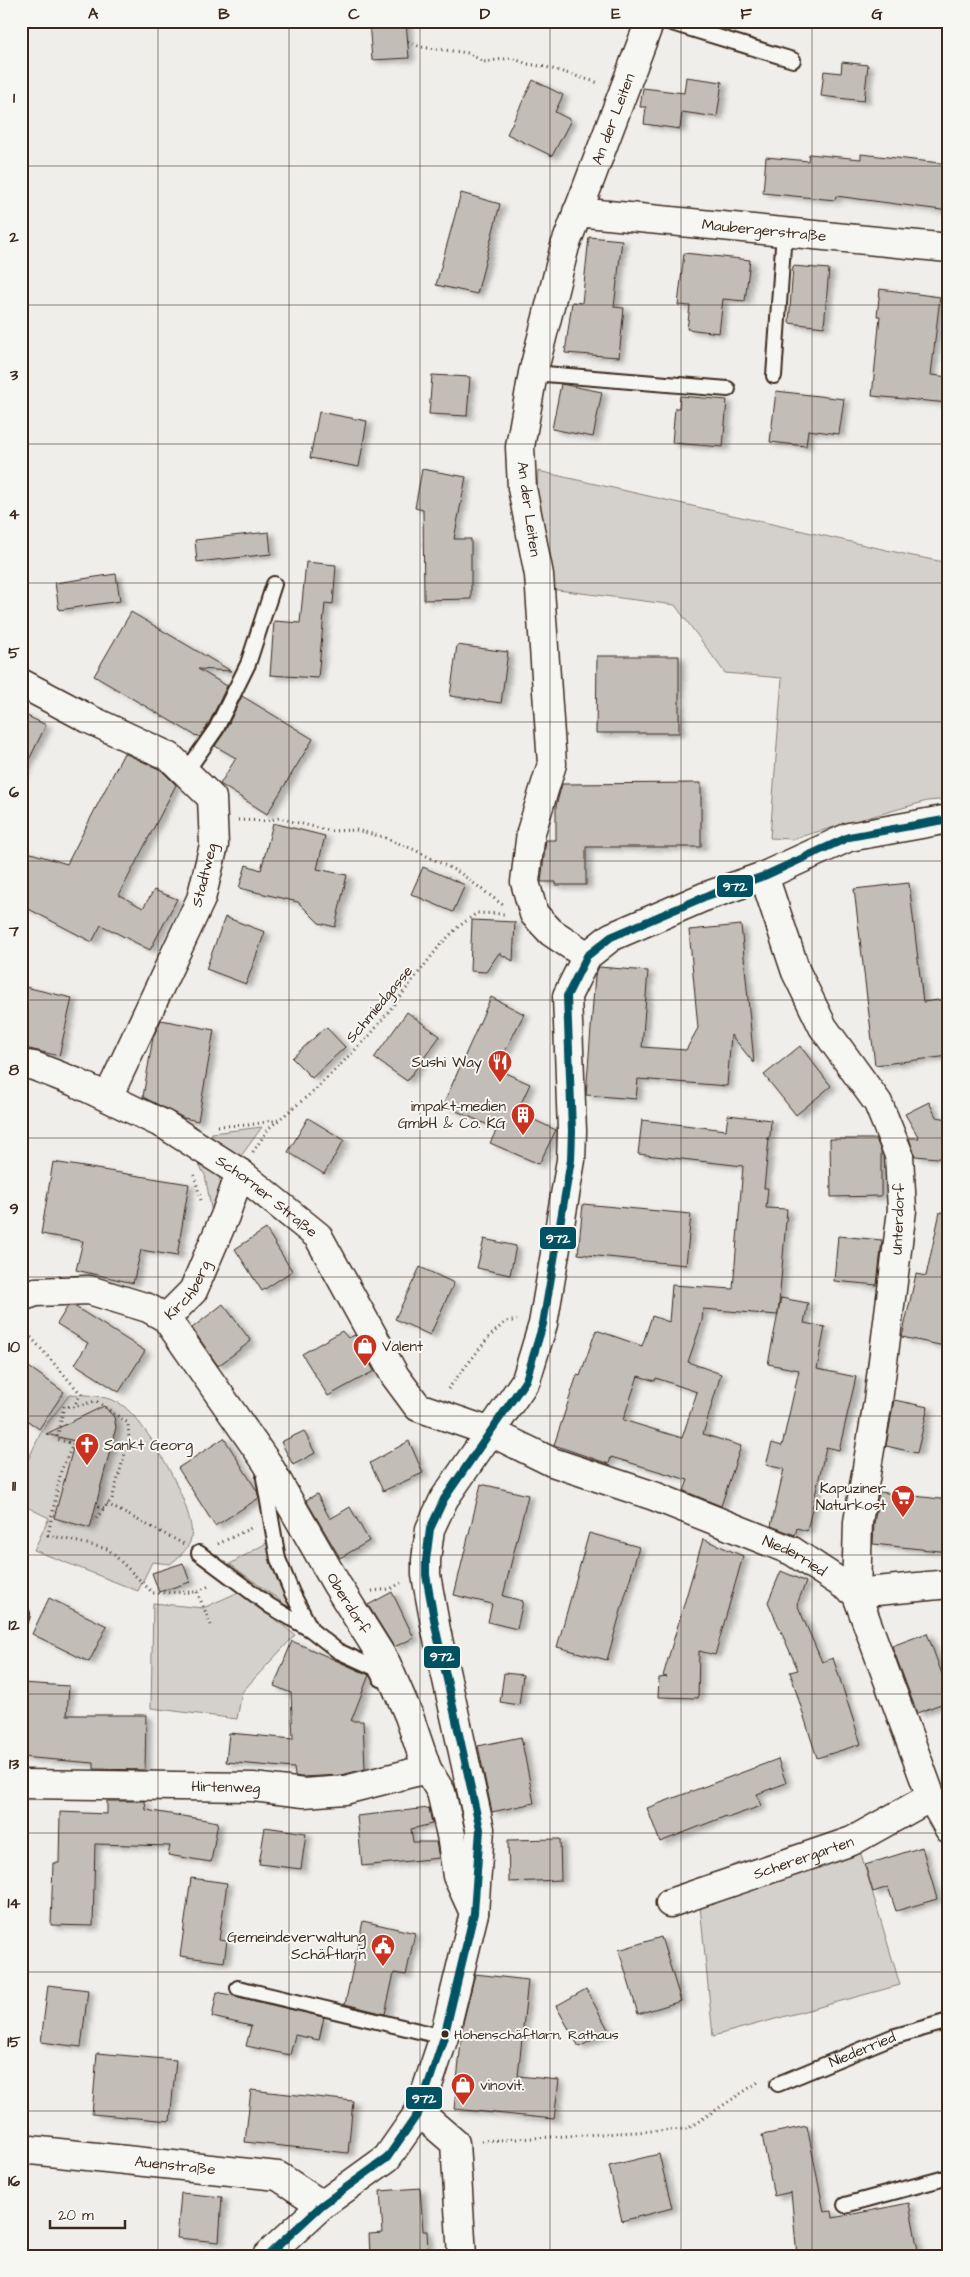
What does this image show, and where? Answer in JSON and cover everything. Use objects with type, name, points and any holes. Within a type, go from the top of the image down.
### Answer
[{"type":"street","name":"An der Leiten","points":[[587,956],[525,914],[525,882],[531,832],[552,764],[539,575],[522,488],[520,447],[533,373],[565,246],[650,21]]},
{"type":"street","name":"Maubergerstraße","points":[[578,212],[949,248]]},
{"type":"street","name":"Stadtweg","points":[[21,683],[89,719],[170,757],[212,798],[214,845],[201,899],[108,1097]]},
{"type":"street","points":[[267,2256],[322,2205],[387,2158],[419,2112],[444,2037],[474,1913],[480,1829],[426,1575],[430,1530],[444,1499],[526,1380],[543,1324],[571,1160],[572,1132],[567,996],[587,956],[611,937],[704,898],[764,876],[849,837],[949,819]]},
{"type":"street","name":"Unterdorf","points":[[764,876],[796,972],[823,1027],[878,1103],[899,1155],[902,1210],[878,1401],[858,1522],[856,1593]]},
{"type":"street","name":"Schorner Straße","points":[[21,1064],[42,1070],[108,1097],[165,1125],[240,1173],[318,1236],[395,1376],[418,1406]]},
{"type":"street","name":"Kirchberg","points":[[21,1296],[36,1292],[89,1290],[148,1308],[166,1318],[193,1291],[225,1216],[240,1173]]},
{"type":"street","name":"Oberdorf","points":[[166,1318],[267,1463],[337,1585],[386,1663],[409,1716],[427,1769],[441,1792],[451,1835],[457,1876],[474,1913]]},
{"type":"street","points":[[418,1406],[491,1432]]},
{"type":"street","name":"Niederried","points":[[491,1432],[552,1462],[654,1496],[792,1551],[856,1593]]},
{"type":"street","points":[[949,1584],[856,1593],[931,1797],[949,1829]]},
{"type":"street","name":"Hirtenweg","points":[[21,1784],[253,1787],[304,1793],[345,1790],[427,1769]]},
{"type":"street","name":"Scherergarten","points":[[670,1902],[852,1841],[931,1797]]},
{"type":"street","points":[[419,2112],[455,2143],[462,2256]]},
{"type":"street","name":"Auenstraße","points":[[21,2149],[278,2176],[322,2205]]},
{"type":"lane","points":[[665,21],[793,60]]},
{"type":"lane","points":[[774,376],[784,232]]},
{"type":"lane","points":[[533,373],[728,389]]},
{"type":"lane","points":[[186,772],[216,729],[248,664],[274,584]]},
{"type":"lane","points":[[267,1463],[264,1478],[278,1559],[292,1593],[312,1630]]},
{"type":"lane","points":[[199,1553],[231,1575],[270,1606],[312,1630],[338,1651],[375,1668],[393,1703],[409,1716]]},
{"type":"lane","points":[[238,1988],[444,2037]]},
{"type":"lane","name":"Niederried","points":[[772,2080],[892,2037],[949,2021]]},
{"type":"lane","points":[[845,2205],[949,2177]]},
{"type":"path","points":[[408,42],[421,47],[468,53],[484,62],[511,58],[528,64],[546,66],[596,82],[622,93]]},
{"type":"path","points":[[212,819],[265,821],[279,818],[330,831],[356,830],[383,838],[415,850],[460,873],[525,914]]},
{"type":"path","name":"Schmiedgasse","points":[[240,1173],[270,1128],[315,1090],[372,1034],[441,944],[458,928],[477,913],[525,914]]},
{"type":"path","points":[[210,1126],[248,1125],[279,1120]]},
{"type":"path","points":[[191,1170],[202,1202]]},
{"type":"path","points":[[418,1406],[442,1396],[459,1378],[488,1338],[505,1322],[515,1320],[543,1324]]},
{"type":"path","points":[[21,1326],[81,1394],[73,1407]]},
{"type":"path","points":[[96,1518],[112,1499],[129,1438],[128,1423],[114,1411],[96,1401],[73,1407],[64,1406],[57,1439],[73,1444],[61,1471],[48,1535],[108,1549],[153,1593],[197,1592],[231,1575]]},
{"type":"path","points":[[98,1507],[105,1506],[199,1553],[272,1518]]},
{"type":"path","points":[[337,1585],[354,1593],[390,1589],[394,1585],[426,1575]]},
{"type":"path","points":[[197,1592],[211,1625]]},
{"type":"path","points":[[455,2143],[687,2129],[772,2080]]},
{"type":"shaded area","points":[[538,471],[949,563],[949,799],[927,801],[792,839],[770,838],[782,678],[725,673],[675,605],[550,589],[537,501]]},
{"type":"shaded area","points":[[262,1127],[241,1156],[210,1141],[212,1133]]},
{"type":"shaded area","points":[[191,1152],[218,1172],[223,1194],[214,1224],[205,1175]]},
{"type":"shaded area","points":[[70,1394],[107,1398],[119,1403],[130,1411],[167,1465],[186,1507],[191,1525],[191,1538],[188,1546],[170,1564],[152,1562],[138,1591],[34,1550],[49,1518],[21,1504],[21,1475],[42,1430]]},
{"type":"shaded area","points":[[270,1541],[297,1613],[230,1564]]},
{"type":"shaded area","points":[[239,1592],[295,1635],[242,1692],[237,1719],[151,1708],[153,1603],[203,1608]]},
{"type":"shaded area","points":[[858,1844],[900,1985],[713,2036],[700,1906]]},
{"type":"building","points":[[369,21],[406,21],[409,58],[372,60]]},
{"type":"building","points":[[842,62],[868,65],[864,101],[821,96],[824,71],[841,73]]},
{"type":"building","points":[[686,77],[722,82],[717,117],[682,112],[680,129],[644,124],[646,107],[640,107],[643,88],[684,93]]},
{"type":"building","points":[[533,80],[563,95],[555,112],[571,120],[552,156],[507,134]]},
{"type":"building","points":[[809,154],[861,159],[861,154],[949,164],[949,211],[836,196],[835,200],[763,193],[766,157],[808,161]]},
{"type":"building","points":[[461,193],[500,204],[477,294],[436,285]]},
{"type":"building","points":[[589,237],[622,240],[614,307],[624,308],[619,357],[565,353],[572,302],[582,303]]},
{"type":"building","points":[[684,253],[750,260],[745,301],[723,299],[719,333],[687,329],[690,306],[678,305]]},
{"type":"building","points":[[793,266],[829,269],[824,327],[789,323]]},
{"type":"building","points":[[880,289],[940,297],[931,375],[949,377],[949,403],[872,396],[880,316],[877,316]]},
{"type":"building","points":[[432,375],[470,377],[467,416],[429,414]]},
{"type":"building","points":[[561,384],[602,392],[593,437],[552,429]]},
{"type":"building","points":[[776,391],[844,399],[839,434],[808,430],[806,446],[770,442]]},
{"type":"building","points":[[680,396],[727,400],[723,447],[672,443],[675,408],[679,408]]},
{"type":"building","points":[[319,412],[367,421],[359,467],[310,458]]},
{"type":"building","points":[[422,469],[466,477],[454,539],[471,539],[471,599],[424,600],[423,510],[415,508]]},
{"type":"building","points":[[269,532],[271,554],[197,562],[195,540]]},
{"type":"building","points":[[306,562],[336,565],[333,604],[325,603],[318,678],[270,675],[274,621],[300,623]]},
{"type":"building","points":[[116,574],[120,601],[59,610],[55,583]]},
{"type":"building","points":[[131,612],[231,671],[198,669],[227,686],[200,737],[94,676]]},
{"type":"building","points":[[457,645],[508,652],[501,703],[450,696]]},
{"type":"building","points":[[597,656],[679,656],[679,733],[596,733]]},
{"type":"building","points":[[242,696],[313,739],[267,814],[220,784],[236,758],[215,746],[224,733]]},
{"type":"building","points":[[21,713],[46,725],[21,776]]},
{"type":"building","points":[[124,753],[161,770],[176,785],[119,895],[143,908],[154,890],[177,899],[150,950],[101,925],[92,942],[21,905],[21,850],[67,864]]},
{"type":"building","points":[[701,783],[701,847],[586,847],[586,885],[556,885],[556,882],[541,882],[546,840],[556,840],[556,806],[562,784]]},
{"type":"building","points":[[273,823],[325,836],[317,869],[347,875],[335,927],[319,923],[298,902],[239,888],[246,865],[261,870]]},
{"type":"building","points":[[423,867],[465,885],[453,912],[411,894]]},
{"type":"building","points":[[909,883],[923,1002],[946,999],[949,1024],[949,1056],[875,1065],[854,889]]},
{"type":"building","points":[[225,917],[265,932],[246,984],[206,969]]},
{"type":"building","points":[[472,920],[515,922],[513,961],[499,953],[486,972],[470,971]]},
{"type":"building","points":[[741,925],[754,1063],[731,1035],[727,1086],[638,1079],[636,1099],[586,1095],[595,975],[599,967],[648,971],[642,1047],[686,1050],[698,1028],[689,930]]},
{"type":"building","points":[[21,986],[72,998],[59,1056],[21,1047]]},
{"type":"building","points":[[491,997],[524,1014],[496,1069],[530,1084],[517,1112],[556,1130],[539,1164],[490,1143],[497,1129],[443,1105]]},
{"type":"building","points":[[407,1012],[440,1036],[407,1081],[374,1058]]},
{"type":"building","points":[[161,1020],[214,1030],[198,1121],[184,1118],[143,1097],[153,1037]]},
{"type":"building","points":[[326,1027],[345,1047],[312,1078],[292,1058]]},
{"type":"building","points":[[800,1046],[831,1086],[796,1115],[764,1075]]},
{"type":"building","points":[[929,1102],[936,1117],[949,1119],[949,1159],[915,1156],[909,1138],[919,1138],[905,1114]]},
{"type":"building","points":[[728,1115],[771,1120],[770,1136],[766,1139],[769,1139],[764,1188],[768,1188],[766,1208],[787,1209],[778,1315],[703,1309],[702,1321],[688,1362],[721,1374],[703,1434],[741,1446],[721,1506],[684,1491],[688,1480],[611,1457],[609,1464],[554,1445],[577,1375],[580,1376],[596,1330],[642,1346],[652,1316],[669,1322],[672,1285],[733,1289],[743,1166],[638,1154],[642,1120],[726,1130]],"holes":[[[638,1376],[655,1381],[656,1378],[697,1392],[682,1438],[623,1420]]]},
{"type":"building","points":[[308,1118],[344,1140],[324,1174],[288,1152]]},
{"type":"building","points":[[830,1139],[876,1139],[881,1151],[881,1196],[831,1197]]},
{"type":"building","points":[[53,1162],[189,1184],[177,1256],[141,1250],[133,1283],[76,1270],[83,1241],[41,1234]]},
{"type":"building","points":[[583,1204],[691,1214],[686,1265],[578,1254]]},
{"type":"building","points":[[940,1212],[949,1213],[949,1347],[902,1337],[916,1274],[926,1276]]},
{"type":"building","points":[[266,1229],[292,1271],[262,1291],[235,1249]]},
{"type":"building","points":[[838,1236],[882,1240],[877,1285],[834,1281]]},
{"type":"building","points":[[484,1239],[516,1246],[510,1275],[477,1268]]},
{"type":"building","points":[[420,1267],[454,1283],[430,1335],[395,1319]]},
{"type":"building","points":[[781,1298],[808,1303],[804,1323],[825,1327],[817,1369],[856,1377],[839,1450],[826,1447],[807,1531],[797,1528],[795,1535],[771,1526],[784,1469],[766,1465],[772,1443],[782,1446],[799,1370],[768,1364]]},
{"type":"building","points":[[223,1304],[251,1341],[218,1366],[192,1328]]},
{"type":"building","points":[[68,1306],[74,1306],[145,1351],[119,1392],[75,1364],[88,1343],[57,1324]]},
{"type":"building","points":[[342,1331],[348,1338],[355,1335],[374,1371],[328,1396],[302,1354]]},
{"type":"building","points":[[29,1367],[64,1392],[39,1429],[21,1416],[21,1378]]},
{"type":"building","points":[[894,1400],[928,1407],[917,1453],[886,1446]]},
{"type":"building","name":"Sankt Georg","points":[[104,1406],[114,1417],[116,1427],[90,1528],[54,1518],[75,1441],[46,1434]]},
{"type":"building","points":[[304,1431],[315,1453],[293,1465],[281,1442]]},
{"type":"building","points":[[224,1438],[257,1491],[259,1498],[215,1526],[178,1468]]},
{"type":"building","points":[[409,1441],[423,1473],[383,1491],[370,1463]]},
{"type":"building","points":[[481,1484],[528,1495],[503,1596],[523,1601],[517,1629],[488,1622],[492,1604],[454,1595]]},
{"type":"building","points":[[879,1492],[949,1500],[949,1552],[873,1544]]},
{"type":"building","points":[[317,1494],[330,1519],[350,1507],[369,1541],[340,1558],[306,1500]]},
{"type":"building","points":[[589,1533],[639,1547],[607,1660],[557,1647]]},
{"type":"building","points":[[703,1539],[743,1556],[715,1655],[699,1651],[698,1698],[658,1697],[659,1678],[667,1677],[663,1676]]},
{"type":"building","points":[[183,1563],[190,1582],[159,1592],[152,1573]]},
{"type":"building","points":[[781,1571],[806,1582],[797,1604],[822,1662],[833,1658],[861,1744],[817,1758],[790,1672],[798,1670],[768,1602]]},
{"type":"building","points":[[392,1592],[414,1638],[394,1647],[368,1605]]},
{"type":"building","points":[[49,1598],[107,1626],[89,1662],[32,1634]]},
{"type":"building","points":[[927,1633],[949,1693],[949,1701],[917,1713],[892,1646]]},
{"type":"building","points":[[292,1641],[369,1675],[351,1721],[363,1721],[365,1769],[342,1775],[301,1777],[295,1776],[294,1768],[226,1762],[229,1733],[293,1739],[291,1693],[274,1686]]},
{"type":"building","points":[[504,1673],[523,1675],[519,1705],[500,1702]]},
{"type":"building","points":[[21,1683],[69,1686],[67,1715],[146,1715],[145,1770],[94,1769],[94,1763],[21,1757]]},
{"type":"building","points":[[521,1737],[534,1803],[492,1812],[478,1746]]},
{"type":"building","points":[[778,1759],[786,1783],[757,1794],[761,1806],[727,1818],[726,1816],[660,1842],[647,1808]]},
{"type":"building","points":[[107,1801],[145,1801],[146,1810],[218,1822],[211,1862],[168,1855],[170,1846],[95,1844],[93,1926],[51,1925],[53,1863],[59,1863],[60,1812],[107,1814]]},
{"type":"building","points":[[429,1808],[432,1824],[411,1829],[413,1842],[436,1842],[439,1858],[362,1866],[357,1816]]},
{"type":"building","points":[[265,1827],[306,1833],[301,1869],[259,1864]]},
{"type":"building","points":[[560,1839],[561,1880],[509,1882],[508,1840]]},
{"type":"building","points":[[922,1847],[937,1899],[896,1911],[888,1887],[873,1892],[865,1865]]},
{"type":"building","points":[[191,1878],[227,1883],[219,1940],[227,1941],[224,1962],[180,1956]]},
{"type":"building","points":[[363,1921],[415,1933],[406,1975],[394,1973],[385,2014],[345,2004]]},
{"type":"building","points":[[661,1937],[681,2001],[638,2014],[619,1950]]},
{"type":"building","points":[[475,1974],[528,1980],[518,2076],[559,2080],[554,2119],[454,2109],[463,2023]]},
{"type":"building","points":[[48,1985],[88,1990],[81,2047],[41,2042]]},
{"type":"building","points":[[586,1989],[609,2031],[579,2047],[556,2006]]},
{"type":"building","points":[[217,1992],[324,2017],[319,2040],[295,2035],[290,2055],[246,2046],[251,2026],[212,2017]]},
{"type":"building","points":[[97,2053],[176,2060],[170,2121],[92,2114]]},
{"type":"building","points":[[251,2090],[353,2101],[348,2153],[245,2142]]},
{"type":"building","points":[[807,2126],[824,2212],[832,2211],[833,2218],[909,2203],[919,2256],[797,2256],[791,2192],[774,2196],[762,2135]]},
{"type":"building","points":[[659,2154],[672,2208],[622,2221],[609,2166]]},
{"type":"building","points":[[420,2188],[423,2231],[427,2231],[428,2256],[370,2256],[369,2234],[383,2233],[380,2191]]},
{"type":"building","points":[[181,2193],[222,2197],[219,2242],[177,2238]]},
{"type":"transit line","name":"972","points":[[267,2256],[322,2205],[387,2158],[419,2112],[444,2037],[474,1913],[480,1829],[436,1630],[426,1575],[426,1560],[430,1529],[444,1499],[526,1380],[543,1324],[571,1160],[572,1131],[567,996],[587,956],[611,937],[704,897],[764,876],[849,837],[949,819]]},
{"type":"place","name":"Sushi Way","points":[[500,1083]]},
{"type":"place","name":"impakt-medien GmbH & Co. KG","points":[[523,1136]]},
{"type":"place","name":"Valent","points":[[365,1367]]},
{"type":"place","name":"Sankt Georg","points":[[87,1466]]},
{"type":"place","name":"Kapuziner Naturkost","points":[[903,1518]]},
{"type":"place","name":"Gemeindeverwaltung Schäftlarn","points":[[383,1967]]},
{"type":"place","name":"Hohenschäftlarn, Rathaus","points":[[445,2034]]},
{"type":"place","name":"vinovit.","points":[[463,2106]]}]
